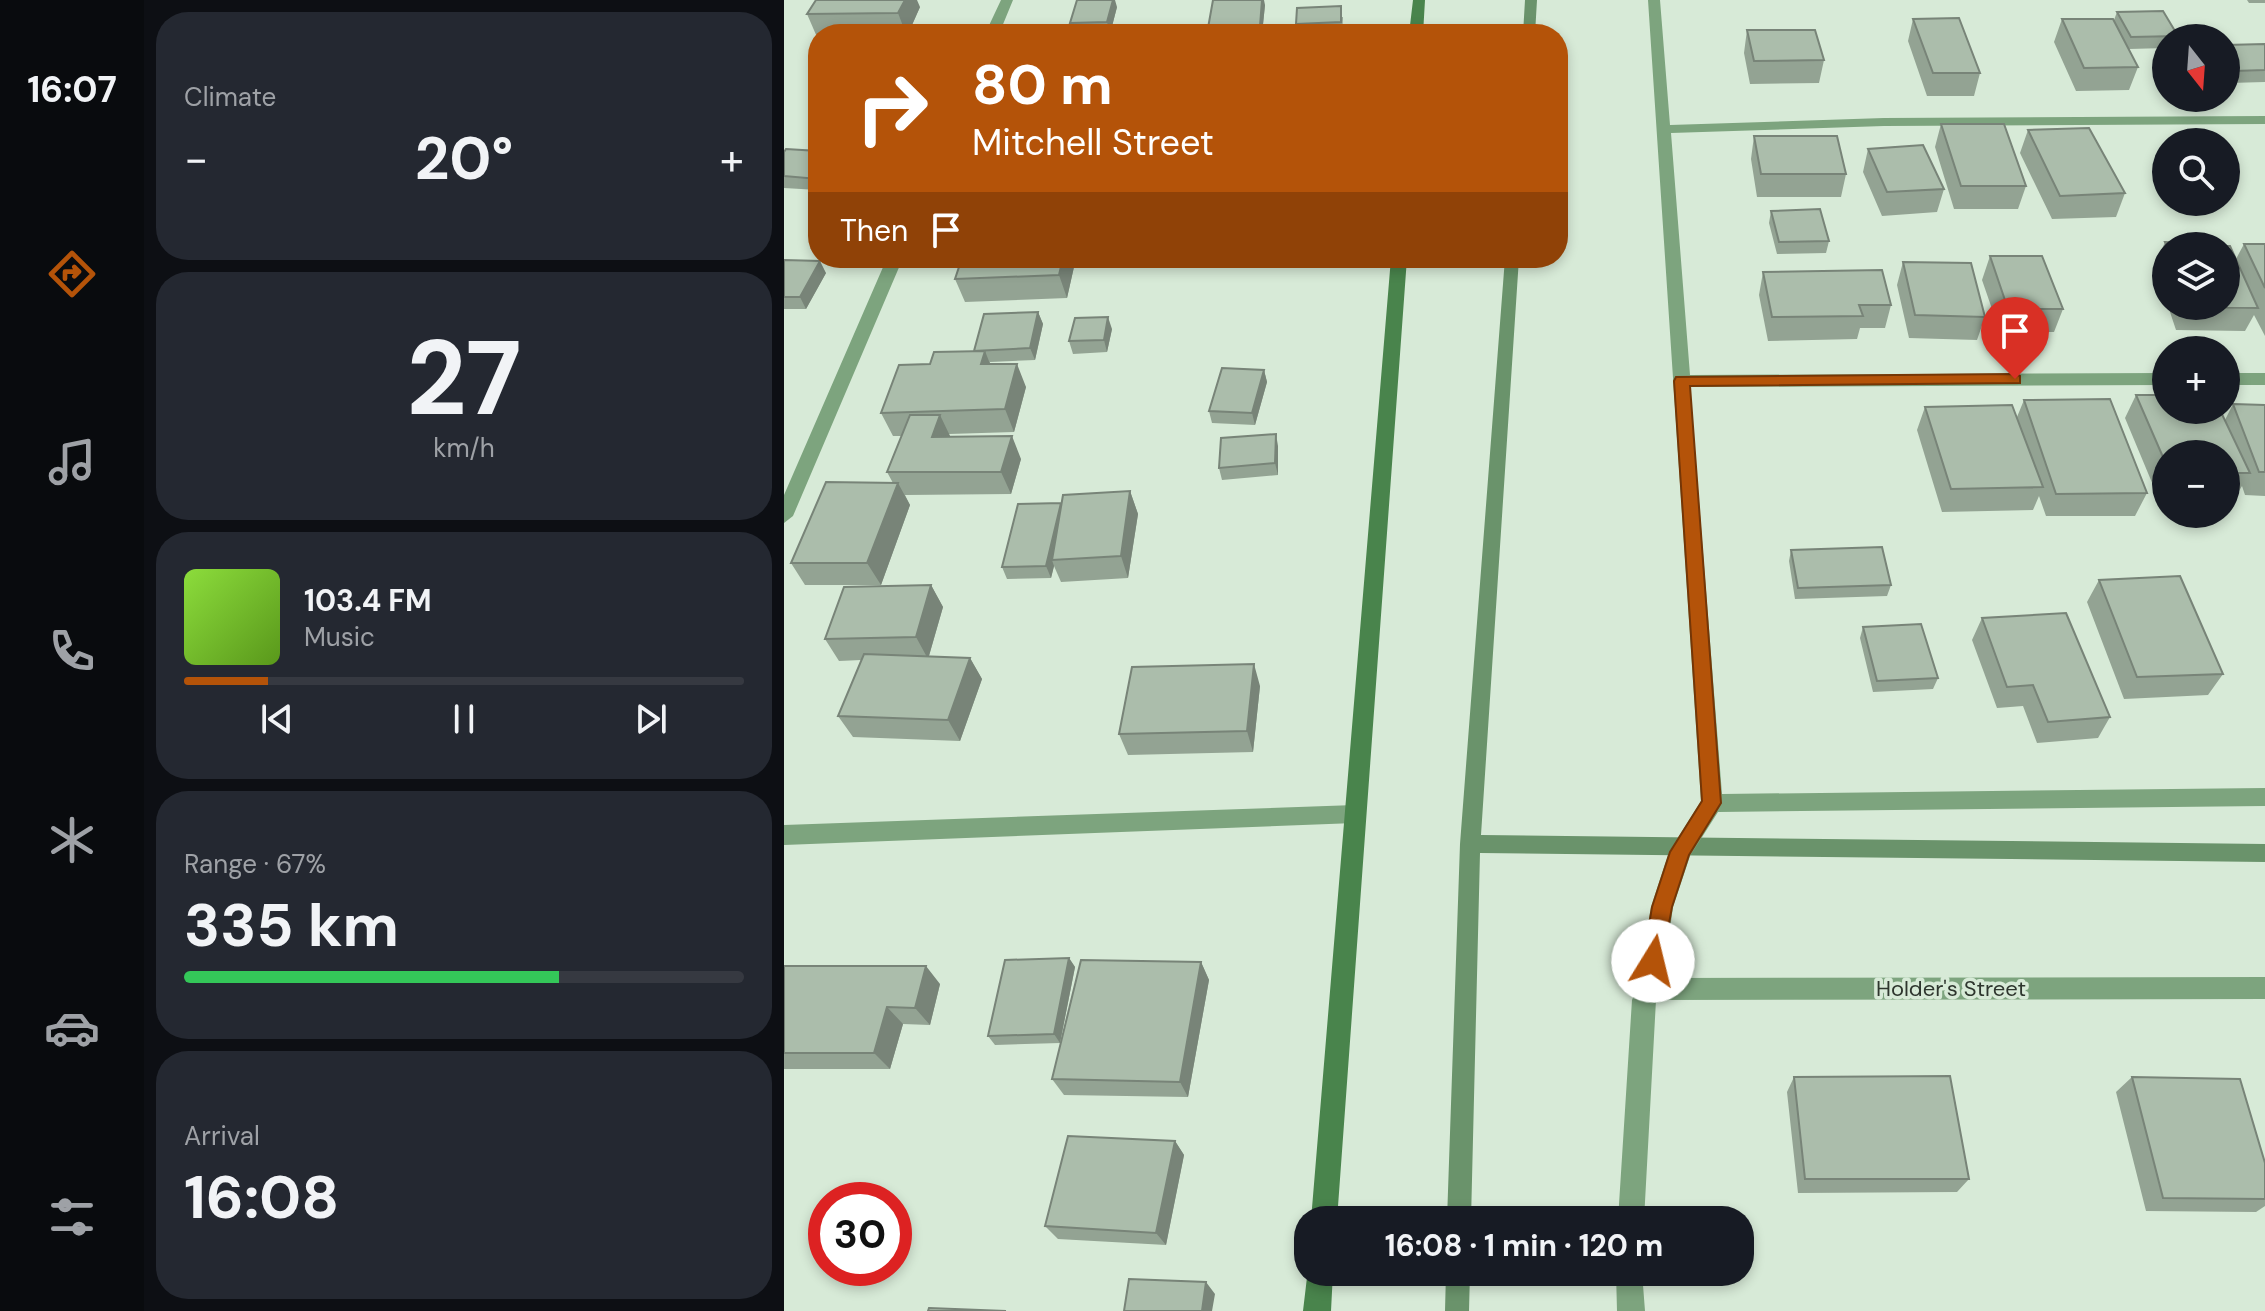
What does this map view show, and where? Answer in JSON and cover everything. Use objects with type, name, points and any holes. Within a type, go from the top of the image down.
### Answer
[{"type":"street","points":[[996,24],[1007,0]]},
{"type":"street","points":[[1417,24],[1419,0]]},
{"type":"street","points":[[1632,1206],[1646,994],[1662,907],[1680,852],[1712,803],[1654,0]]},
{"type":"street","points":[[1663,129],[1884,122],[2265,120]]},
{"type":"street","points":[[784,516],[891,268]]},
{"type":"street","points":[[1325,1206],[1398,268]]},
{"type":"street","points":[[1682,381],[2152,379]]},
{"type":"street","points":[[2240,379],[2265,379]]},
{"type":"street","points":[[1712,803],[2265,797]]},
{"type":"street","points":[[784,835],[1355,814]]},
{"type":"street","name":"Holder's Street","points":[[1646,994],[2265,988]]},
{"type":"street","points":[[1317,1311],[1319,1286]]},
{"type":"street","points":[[1630,1286],[1631,1311]]},
{"type":"building","points":[[816,0],[905,0],[898,13],[807,14]]},
{"type":"building","points":[[1077,0],[1113,0],[1107,22],[1070,23]]},
{"type":"building","points":[[1213,0],[1262,0],[1260,24],[1209,24]]},
{"type":"building","points":[[1341,6],[1341,22],[1296,24],[1297,8]]},
{"type":"building","points":[[2163,11],[2171,24],[2152,24],[2152,37],[2131,37],[2117,12]]},
{"type":"building","points":[[1959,18],[1980,73],[1933,73],[1913,19]]},
{"type":"building","points":[[2062,19],[2113,19],[2138,67],[2084,68]]},
{"type":"building","points":[[1747,30],[1815,30],[1824,60],[1754,61]]},
{"type":"building","points":[[2265,44],[2265,70],[2240,71],[2240,45]]},
{"type":"building","points":[[1941,124],[2004,124],[2026,186],[1961,186]]},
{"type":"building","points":[[2089,128],[2125,193],[2060,196],[2028,130]]},
{"type":"building","points":[[1754,136],[1837,136],[1846,174],[1761,174]]},
{"type":"building","points":[[1923,145],[1944,189],[1887,192],[1868,149]]},
{"type":"building","points":[[786,149],[808,150],[808,178],[784,176]]},
{"type":"building","points":[[1820,209],[1829,241],[1779,242],[1771,211]]},
{"type":"building","points":[[2244,244],[2265,244],[2265,288]]},
{"type":"building","points":[[1990,256],[2042,256],[2063,309],[2008,309]]},
{"type":"building","points":[[784,260],[808,261],[808,268],[816,268],[800,297],[784,297]]},
{"type":"building","points":[[1903,262],[1971,263],[1985,317],[1915,315]]},
{"type":"building","points":[[959,268],[1061,268],[1059,275],[955,279]]},
{"type":"building","points":[[2240,268],[2258,308],[2240,308]]},
{"type":"building","points":[[1882,270],[1891,305],[1859,305],[1863,316],[1772,317],[1763,272]]},
{"type":"building","points":[[1038,312],[1030,348],[974,351],[984,314]]},
{"type":"building","points":[[1108,317],[1104,340],[1069,341],[1075,318]]},
{"type":"building","points":[[985,351],[981,364],[1017,364],[1005,409],[881,413],[899,365],[930,364],[934,352]]},
{"type":"building","points":[[1222,368],[1264,370],[1252,413],[1209,411]]},
{"type":"building","points":[[2136,395],[2152,395],[2152,424],[2227,424],[2234,440],[2156,440]]},
{"type":"building","points":[[2110,399],[2147,493],[2056,494],[2024,400]]},
{"type":"building","points":[[2240,404],[2265,405],[2265,472],[2259,472],[2240,422]]},
{"type":"building","points":[[2012,405],[2043,487],[1951,489],[1925,407]]},
{"type":"building","points":[[910,415],[940,415],[932,437],[1012,436],[1001,472],[887,472]]},
{"type":"building","points":[[1276,434],[1275,463],[1219,468],[1221,438]]},
{"type":"building","points":[[2240,452],[2250,473],[2240,473]]},
{"type":"building","points":[[826,482],[898,483],[867,563],[791,563]]},
{"type":"building","points":[[1130,491],[1121,556],[1052,560],[1063,495]]},
{"type":"building","points":[[1061,503],[1046,566],[1002,567],[1018,504]]},
{"type":"building","points":[[1882,547],[1891,585],[1798,588],[1791,550]]},
{"type":"building","points":[[2180,576],[2223,674],[2137,677],[2099,580]]},
{"type":"building","points":[[931,585],[916,637],[825,639],[844,587]]},
{"type":"building","points":[[2066,613],[2110,717],[2048,722],[2033,685],[2007,687],[1982,618]]},
{"type":"building","points":[[1921,624],[1938,678],[1877,681],[1863,627]]},
{"type":"building","points":[[864,654],[970,658],[948,720],[838,716]]},
{"type":"building","points":[[1254,664],[1247,731],[1119,734],[1132,667]]},
{"type":"building","points":[[1069,958],[1054,1034],[988,1036],[1005,960]]},
{"type":"building","points":[[1081,960],[1201,962],[1180,1082],[1052,1079]]},
{"type":"building","points":[[784,966],[926,966],[915,1008],[887,1007],[874,1053],[784,1053]]},
{"type":"building","points":[[1950,1076],[1969,1179],[1805,1179],[1794,1077]]},
{"type":"building","points":[[2132,1077],[2240,1079],[2265,1163],[2265,1199],[2163,1198]]},
{"type":"building","points":[[1068,1136],[1175,1141],[1156,1233],[1045,1226]]},
{"type":"building","points":[[1129,1279],[1206,1282],[1202,1311],[1124,1311]]},
{"type":"building","points":[[929,1308],[1006,1311],[928,1311]]},
{"type":"waterway","points":[[1530,24],[1531,0]]},
{"type":"waterway","points":[[1470,844],[1511,268]]},
{"type":"waterway","points":[[1459,1206],[1470,844]]},
{"type":"waterway","points":[[1470,844],[2265,853]]},
{"type":"waterway","points":[[1457,1311],[1458,1286]]},
{"type":"route","points":[[1653,961],[1662,907],[1680,852],[1712,803],[1682,381],[2015,379]]}]
